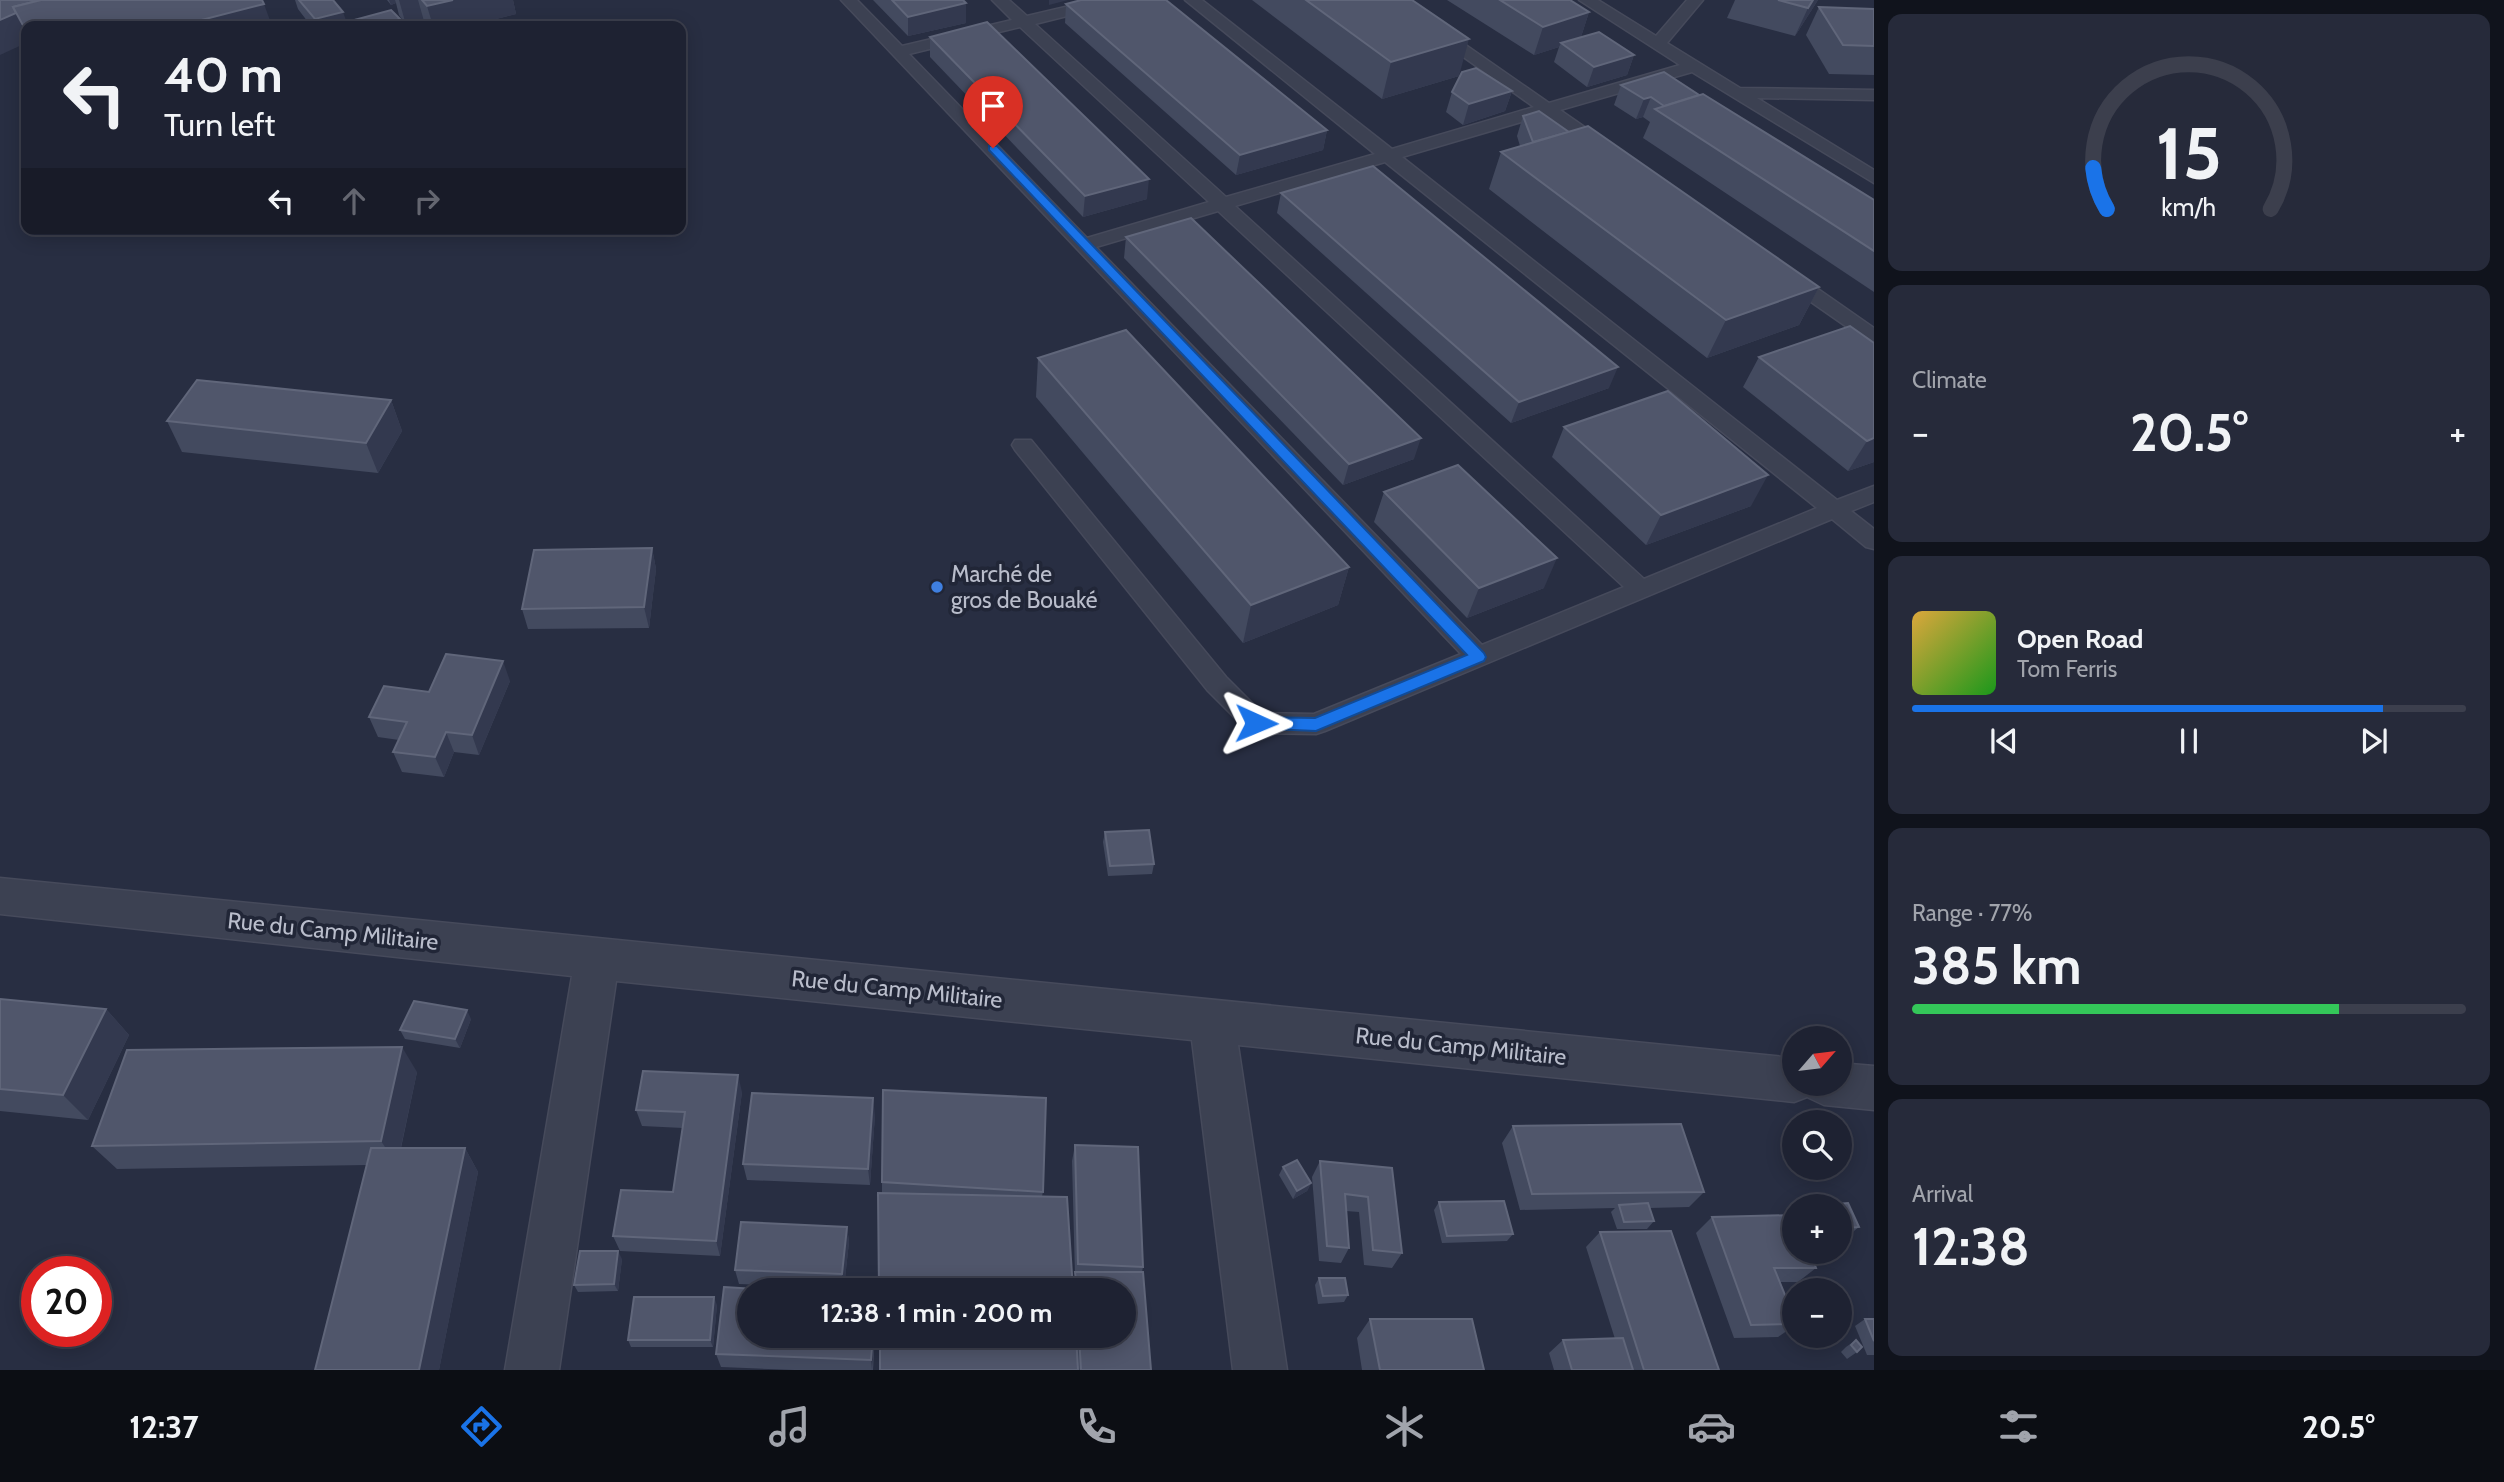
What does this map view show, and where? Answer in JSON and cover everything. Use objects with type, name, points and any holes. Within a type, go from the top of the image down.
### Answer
[{"type":"street","name":"Rue du Camp Militaire","points":[[0,896],[1782,1079]]},
{"type":"street","points":[[532,1370],[597,959]]},
{"type":"street","points":[[1212,1020],[1259,1370]]},
{"type":"lane","points":[[849,0],[901,51],[1478,657]]},
{"type":"lane","points":[[1000,0],[1641,589]]},
{"type":"lane","points":[[901,51],[1114,0]]},
{"type":"lane","points":[[1193,0],[1874,541]]},
{"type":"lane","points":[[1391,0],[1615,156]]},
{"type":"lane","points":[[1587,0],[1874,178]]},
{"type":"lane","points":[[1658,44],[1695,0]]},
{"type":"lane","points":[[1085,244],[1694,66]]},
{"type":"lane","points":[[1738,93],[1874,95]]},
{"type":"lane","points":[[1773,266],[1874,337]]},
{"type":"lane","points":[[1023,445],[1217,684],[1256,723],[1316,724],[1874,493]]},
{"type":"building","points":[[0,0],[41,0],[13,7],[16,13],[0,20]]},
{"type":"building","points":[[41,0],[262,0],[264,4],[198,21],[21,22],[13,7]]},
{"type":"building","points":[[299,0],[333,0],[343,12],[315,19]]},
{"type":"building","points":[[422,0],[453,0],[427,6]]},
{"type":"building","points":[[892,0],[963,0],[966,3],[908,17]]},
{"type":"building","points":[[1081,0],[1166,0],[1327,130],[1240,155],[1066,4]]},
{"type":"building","points":[[1306,0],[1412,0],[1469,39],[1391,62]]},
{"type":"building","points":[[1500,0],[1570,0],[1589,12],[1543,27]]},
{"type":"building","points":[[1778,0],[1813,0],[1808,8]]},
{"type":"building","points":[[1819,7],[1874,9],[1874,46],[1843,45]]},
{"type":"building","points":[[391,10],[400,19],[393,21],[350,21]]},
{"type":"building","points":[[987,22],[1149,179],[1085,196],[930,37]]},
{"type":"building","points":[[1599,32],[1634,55],[1594,67],[1561,43]]},
{"type":"building","points":[[1476,68],[1512,91],[1469,104],[1452,92],[1462,72]]},
{"type":"building","points":[[1664,72],[1699,95],[1664,106],[1651,97],[1644,99],[1621,85]]},
{"type":"building","points":[[1703,94],[1874,200],[1874,251],[1655,109]]},
{"type":"building","points":[[1539,111],[1569,132],[1533,142],[1523,116]]},
{"type":"building","points":[[1588,126],[1819,287],[1726,320],[1501,152]]},
{"type":"building","points":[[1373,166],[1618,367],[1519,402],[1281,193]]},
{"type":"building","points":[[1191,218],[1421,438],[1349,464],[1126,237]]},
{"type":"building","points":[[1850,326],[1874,343],[1874,438],[1867,441],[1759,357]]},
{"type":"building","points":[[1126,330],[1349,567],[1251,605],[1038,358]]},
{"type":"building","points":[[197,380],[391,400],[366,443],[167,421]]},
{"type":"building","points":[[1668,391],[1768,475],[1661,515],[1564,427]]},
{"type":"building","points":[[1458,465],[1557,558],[1479,588],[1384,492]]},
{"type":"building","points":[[652,548],[644,607],[522,609],[534,550]]},
{"type":"building","points":[[446,654],[503,661],[472,735],[446,732],[435,757],[393,752],[407,722],[369,717],[384,686],[429,692]]},
{"type":"building","points":[[1149,830],[1154,864],[1110,866],[1105,832]]},
{"type":"building","points":[[0,999],[106,1009],[63,1095],[0,1089]]},
{"type":"building","points":[[414,1001],[467,1010],[455,1039],[400,1030]]},
{"type":"building","points":[[402,1047],[381,1141],[92,1146],[127,1050]]},
{"type":"building","points":[[643,1071],[738,1075],[716,1241],[613,1236],[621,1190],[673,1192],[685,1112],[636,1110]]},
{"type":"building","points":[[883,1090],[1046,1098],[1043,1192],[882,1182]]},
{"type":"building","points":[[752,1093],[873,1098],[868,1169],[743,1164]]},
{"type":"building","points":[[1681,1124],[1704,1192],[1532,1194],[1513,1126]]},
{"type":"building","points":[[1075,1145],[1138,1147],[1143,1267],[1078,1264]]},
{"type":"building","points":[[371,1148],[465,1148],[419,1370],[315,1370]]},
{"type":"building","points":[[1297,1160],[1311,1183],[1297,1191],[1283,1167]]},
{"type":"building","points":[[1320,1161],[1392,1168],[1402,1253],[1373,1250],[1368,1197],[1345,1194],[1349,1248],[1327,1246]]},
{"type":"building","points":[[878,1193],[1067,1197],[1072,1278],[879,1278]]},
{"type":"building","points":[[1504,1201],[1513,1234],[1447,1236],[1439,1202]]},
{"type":"building","points":[[1648,1203],[1654,1221],[1624,1222],[1619,1205]]},
{"type":"building","points":[[1852,1212],[1859,1227],[1852,1228]]},
{"type":"building","points":[[1782,1215],[1782,1264],[1815,1264],[1816,1268],[1774,1268],[1782,1288],[1782,1324],[1751,1325],[1712,1217]]},
{"type":"building","points":[[741,1222],[847,1227],[842,1274],[735,1270]]},
{"type":"building","points":[[1671,1231],[1719,1370],[1644,1370],[1600,1232]]},
{"type":"building","points":[[580,1251],[618,1251],[614,1284],[574,1285]]},
{"type":"building","points":[[1075,1272],[1143,1272],[1151,1370],[1081,1370],[1080,1348],[1136,1348],[1136,1278],[1076,1278]]},
{"type":"building","points":[[1319,1278],[1345,1278],[1348,1295],[1323,1296]]},
{"type":"building","points":[[724,1287],[737,1288],[737,1348],[872,1348],[871,1360],[716,1354]]},
{"type":"building","points":[[634,1297],[714,1297],[710,1340],[628,1340]]},
{"type":"building","points":[[1370,1319],[1472,1319],[1484,1370],[1380,1370]]},
{"type":"building","points":[[1865,1319],[1874,1319],[1874,1341]]},
{"type":"building","points":[[1623,1338],[1633,1370],[1572,1370],[1563,1340]]},
{"type":"building","points":[[1856,1340],[1862,1347],[1857,1352],[1852,1344]]},
{"type":"building","points":[[880,1348],[1077,1348],[1078,1370],[880,1370]]},
{"type":"place","name":"Marché de gros de Bouaké","points":[[937,587]]},
{"type":"route","points":[[993,148],[1478,657],[1316,724],[1256,723]]}]
